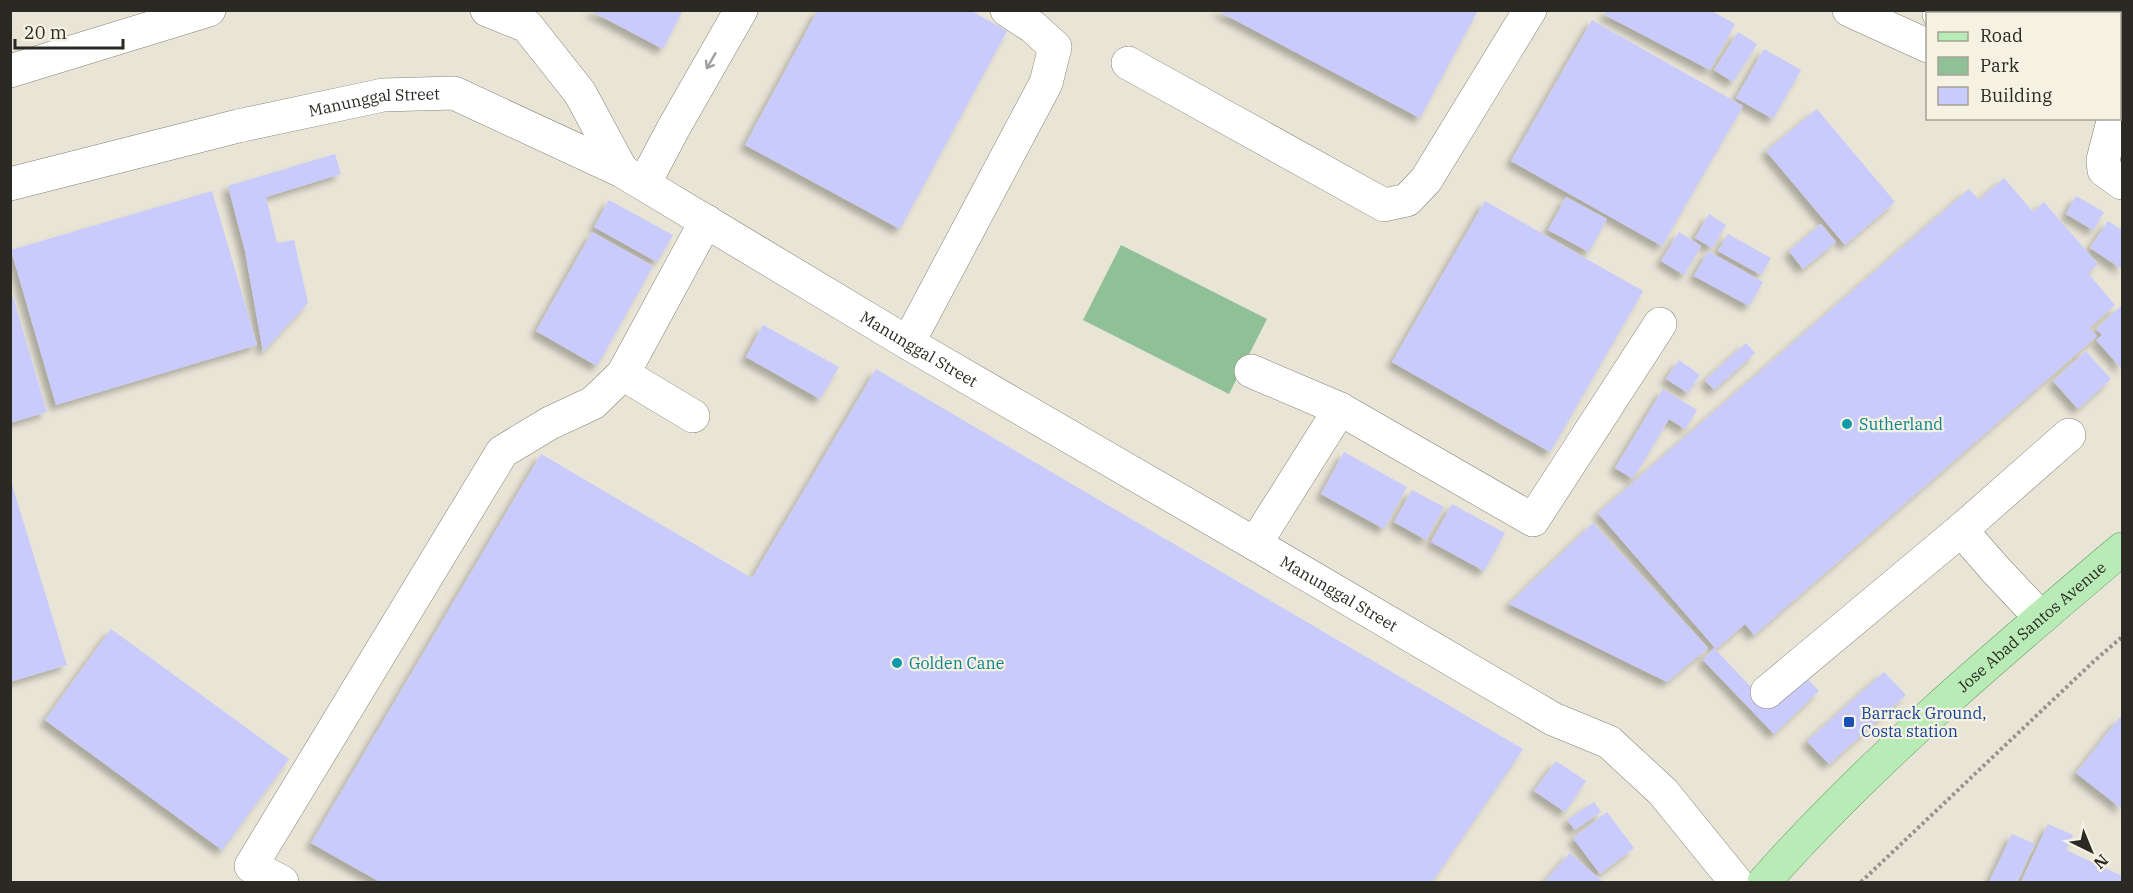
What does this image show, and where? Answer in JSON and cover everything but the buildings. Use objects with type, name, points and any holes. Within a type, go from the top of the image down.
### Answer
[{"type":"main road","name":"Jose Abad Santos Avenue","points":[[1775,879],[1873,769],[2041,618],[2122,549]]},
{"type":"street","points":[[10,71],[209,10]]},
{"type":"street","points":[[487,10],[527,26],[580,93],[633,178],[673,129],[741,10]]},
{"type":"street","points":[[908,343],[1046,82],[1055,47],[1033,27],[1007,10]]},
{"type":"street","points":[[1128,63],[1384,205],[1407,200],[1426,180],[1530,10]]},
{"type":"street","points":[[1850,10],[1926,45]]},
{"type":"street","name":"Manunggal Street","points":[[10,184],[238,126],[383,95],[454,93],[633,178],[908,343],[1553,719],[1610,742],[1663,792],[1736,882]]},
{"type":"street","points":[[2110,125],[2103,160],[2104,170],[2122,183]]},
{"type":"street","points":[[282,882],[245,874],[502,452],[550,423],[593,403],[622,374],[706,221]]},
{"type":"street","points":[[1251,371],[1340,409],[1533,520],[1659,324]]},
{"type":"street","points":[[622,374],[693,416]]},
{"type":"street","points":[[1255,544],[1340,409]]},
{"type":"street","points":[[1767,692],[1961,530],[2069,435]]},
{"type":"street","points":[[1961,530],[2041,618]]},
{"type":"path","points":[[1861,882],[2122,637]]},
{"type":"green space","points":[[1121,245],[1267,319],[1229,394],[1083,320]]},
{"type":"place","name":"Sutherland","points":[[1847,424]]},
{"type":"place","name":"Golden Cane","points":[[897,663]]},
{"type":"place","name":"Barrack Ground, Costa station","points":[[1849,722]]}]
